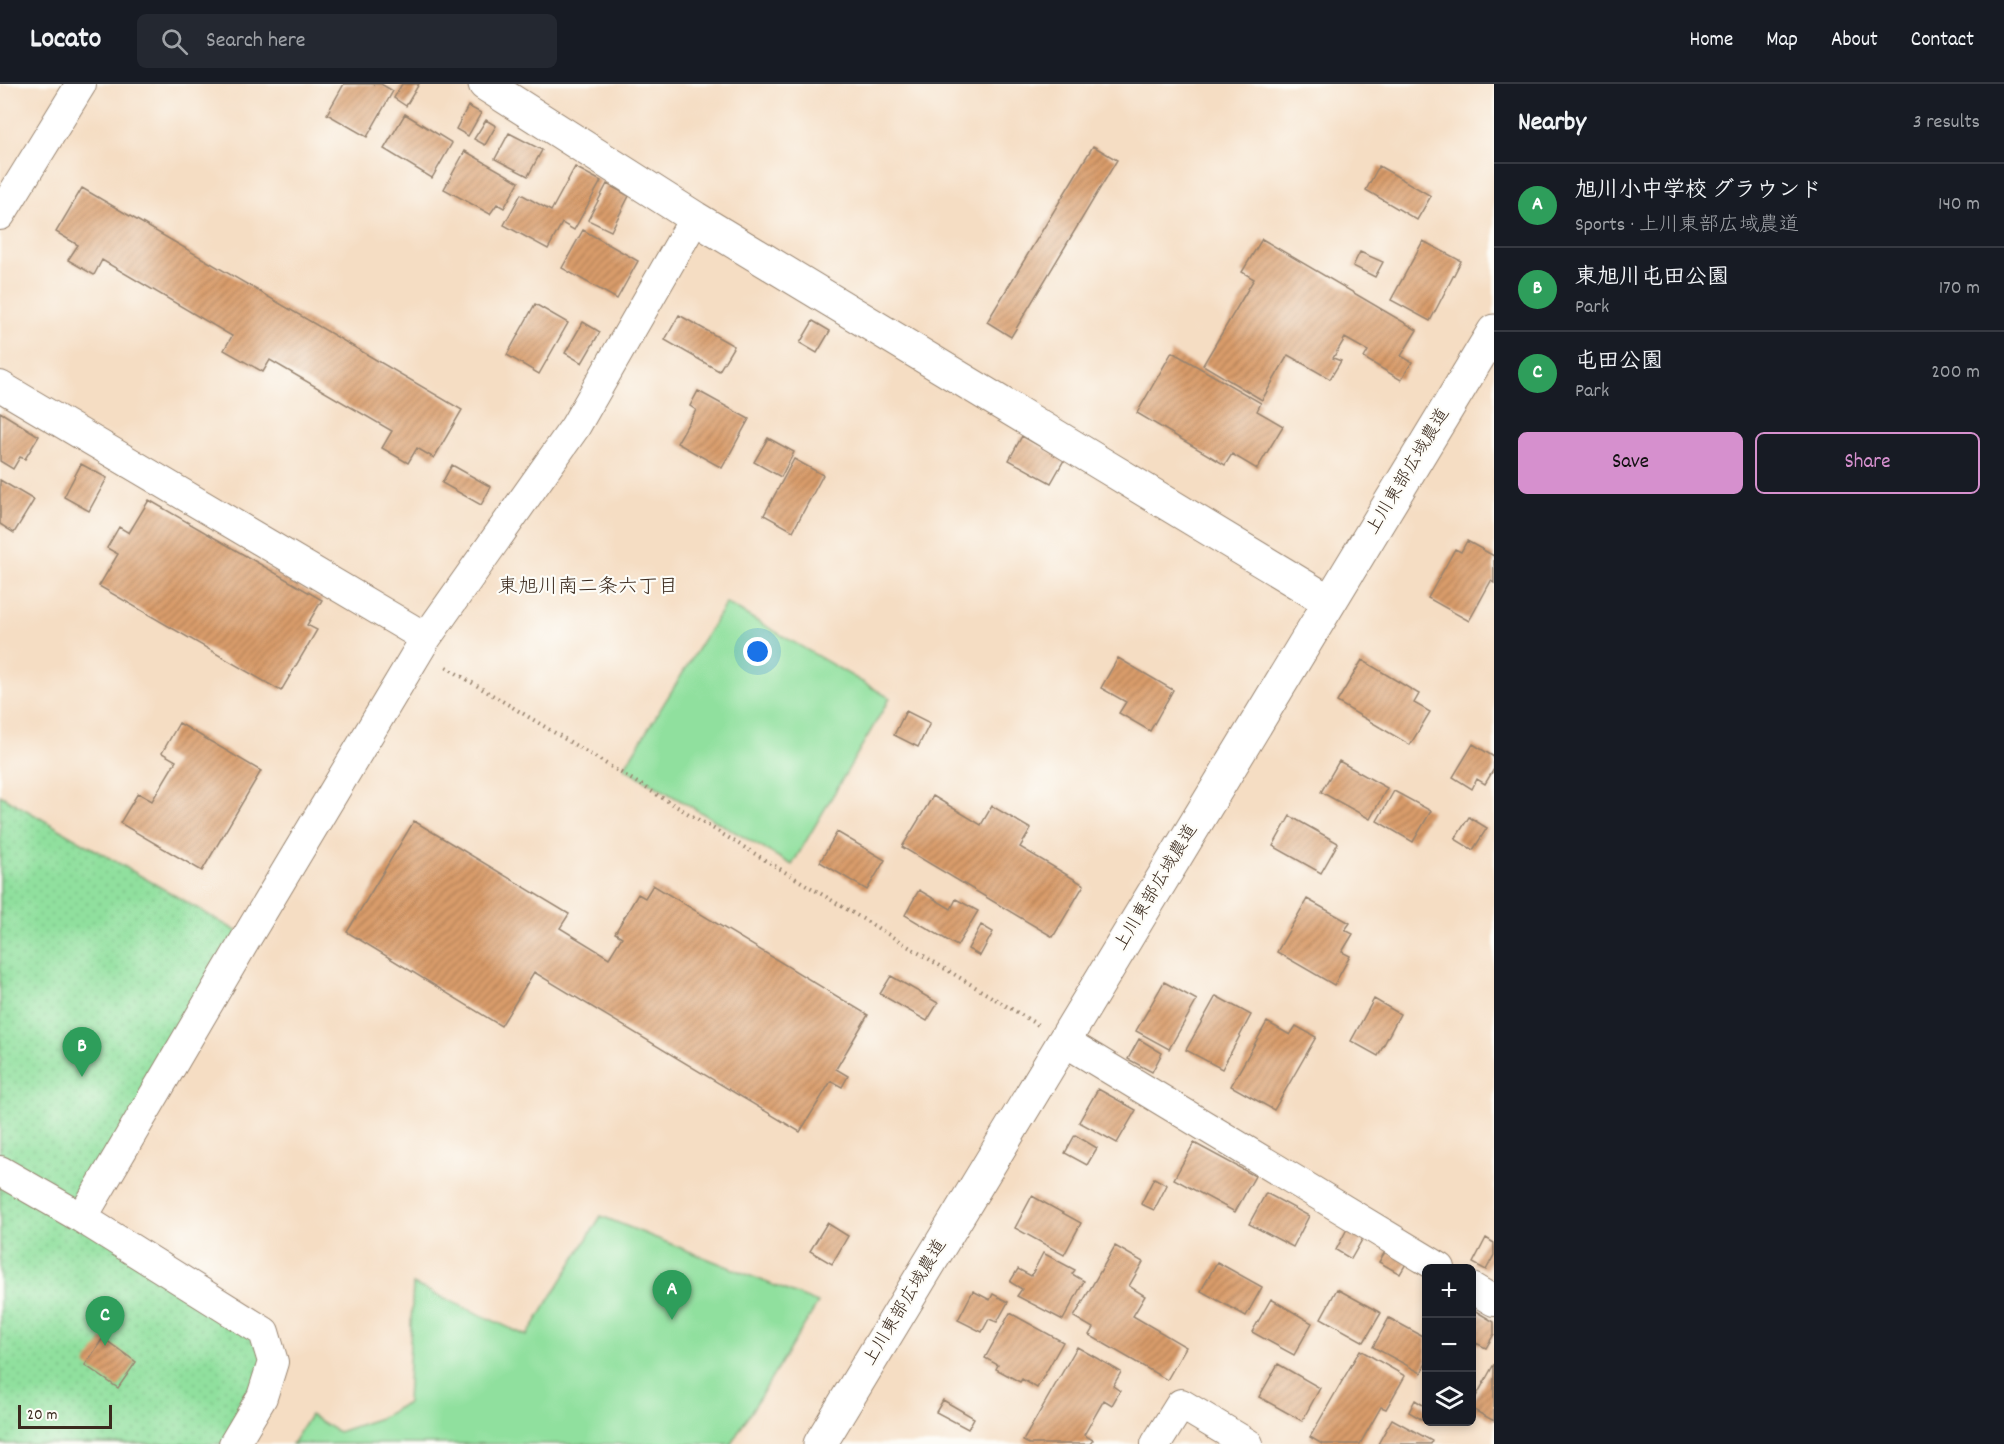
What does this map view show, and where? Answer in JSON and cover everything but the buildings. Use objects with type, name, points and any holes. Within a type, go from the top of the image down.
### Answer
[{"type":"street","points":[[0,215],[81,84]]},
{"type":"street","points":[[486,84],[695,218],[1330,602]]},
{"type":"street","points":[[82,1218],[246,937],[426,638],[575,427],[695,218]]},
{"type":"street","name":"上川東部広域農道","points":[[820,1444],[1494,331]]},
{"type":"street","points":[[0,386],[426,638]]},
{"type":"street","points":[[1064,1041],[1432,1264]]},
{"type":"street","points":[[0,1171],[82,1218],[264,1332],[273,1362],[262,1397],[234,1444]]},
{"type":"street","points":[[1476,1290],[1494,1301]]},
{"type":"street","points":[[1156,1444],[1180,1404],[1248,1444]]},
{"type":"path","points":[[446,667],[1064,1041]]},
{"type":"green space","points":[[726,603],[890,698],[792,865],[624,768]]},
{"type":"green space","points":[[0,795],[247,937],[82,1218],[264,1332],[273,1362],[234,1444],[0,1444]]},
{"type":"green space","points":[[601,1216],[818,1303],[731,1444],[292,1444],[310,1415],[338,1432],[380,1418],[407,1403],[413,1284],[527,1336]]},
{"type":"place","name":"東旭川屯田公園","points":[[82,1077]]},
{"type":"place","name":"旭川小中学校 グラウンド","points":[[672,1320]]},
{"type":"place","name":"屯田公園","points":[[105,1346]]},
{"type":"district","name":"東旭川南二条六丁目","points":[[588,588]]}]
